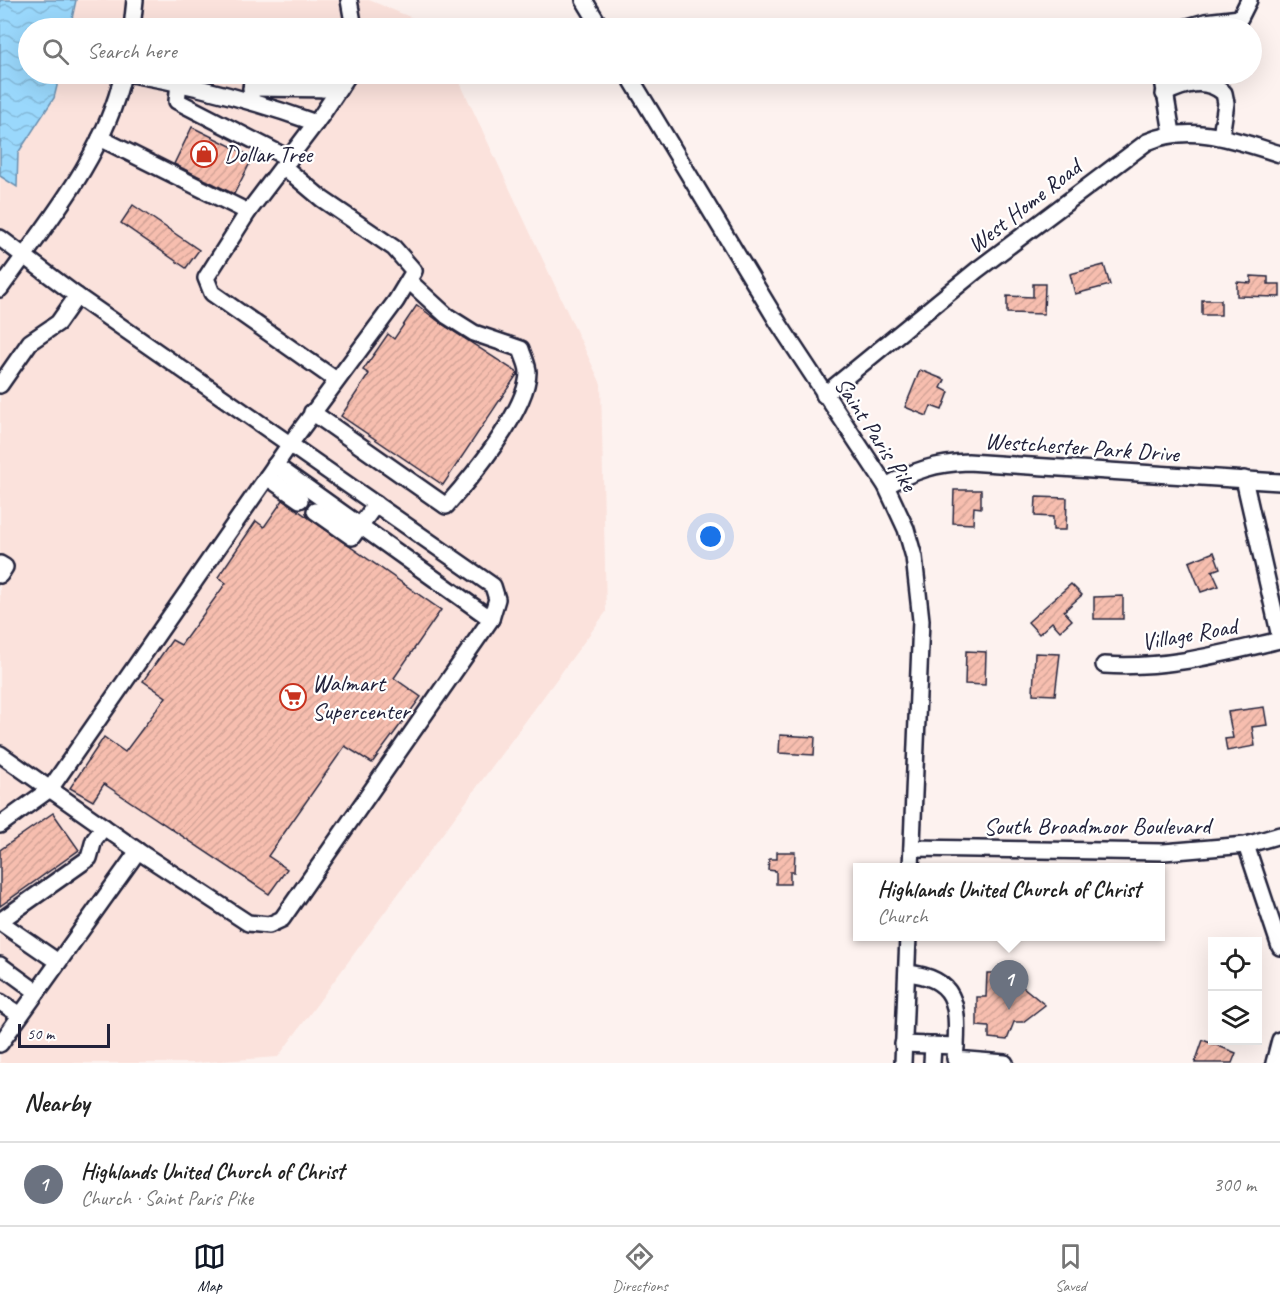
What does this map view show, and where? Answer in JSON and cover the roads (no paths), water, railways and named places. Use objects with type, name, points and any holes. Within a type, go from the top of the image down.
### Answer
[{"type":"street","points":[[133,18],[135,0]]},
{"type":"street","points":[[349,0],[352,18]]},
{"type":"street","points":[[584,0],[595,18]]},
{"type":"street","points":[[1239,18],[1249,0]]},
{"type":"street","points":[[0,289],[82,171],[100,138],[119,84]]},
{"type":"street","points":[[0,825],[50,789],[312,412],[414,271],[394,248],[322,199],[287,163],[177,101],[179,84]]},
{"type":"street","points":[[227,84],[251,87],[287,84]]},
{"type":"street","points":[[329,84],[339,89]]},
{"type":"street","points":[[336,380],[212,293],[206,278],[248,212],[287,163],[342,84]]},
{"type":"street","name":"Saint Paris Pike","points":[[634,84],[824,395],[886,486],[906,529],[919,590],[921,669],[911,863]]},
{"type":"street","points":[[1163,84],[1172,133]]},
{"type":"street","points":[[1164,94],[1182,85],[1216,86],[1224,93],[1226,103],[1221,136]]},
{"type":"street","points":[[251,87],[316,123]]},
{"type":"street","name":"West Home Road","points":[[824,395],[977,270],[1126,155],[1147,142],[1172,133],[1210,133],[1280,154]]},
{"type":"street","points":[[100,138],[248,212]]},
{"type":"street","points":[[0,238],[77,296],[493,586],[497,599],[491,619],[282,919],[269,925],[249,923],[138,851],[0,754]]},
{"type":"street","points":[[312,412],[446,506],[467,482],[521,403],[528,371],[521,349],[474,333],[447,316],[408,281]]},
{"type":"street","points":[[0,385],[30,342],[58,324],[77,296]]},
{"type":"street","name":"Westchester Park Drive","points":[[886,486],[927,466],[968,462],[1280,482]]},
{"type":"street","points":[[271,471],[300,500]]},
{"type":"street","points":[[271,471],[360,526],[491,619]]},
{"type":"street","points":[[1244,479],[1280,638]]},
{"type":"street","points":[[315,511],[352,537],[376,504]]},
{"type":"street","points":[[0,564],[5,567],[0,575]]},
{"type":"street","name":"Village Road","points":[[1104,665],[1156,666],[1183,662],[1280,638]]},
{"type":"street","points":[[58,962],[0,921],[89,858],[94,840],[104,827]]},
{"type":"street","name":"South Broadmoor Boulevard","points":[[912,848],[1164,852],[1246,845],[1280,835]]},
{"type":"street","points":[[1246,845],[1280,947]]},
{"type":"street","points":[[0,1044],[138,851]]},
{"type":"street","points":[[903,1063],[908,941]]},
{"type":"street","points":[[0,966],[37,992]]},
{"type":"street","points":[[907,973],[931,980],[953,998],[957,1016],[955,1059],[1005,1063]]},
{"type":"street","points":[[0,1002],[20,1015]]},
{"type":"street","points":[[1274,1063],[1280,1040]]},
{"type":"street","points":[[903,1044],[956,1046]]},
{"type":"street","points":[[932,1063],[933,1045]]},
{"type":"water","points":[[0,0],[76,0],[72,18],[18,18],[18,84],[58,84],[54,98],[18,153],[17,187],[0,176]]},
{"type":"place","name":"Dollar Tree","points":[[204,154]]},
{"type":"place","name":"Walmart Supercenter","points":[[293,697]]},
{"type":"place","name":"Highlands United Church of Christ","points":[[1009,1010]]}]
